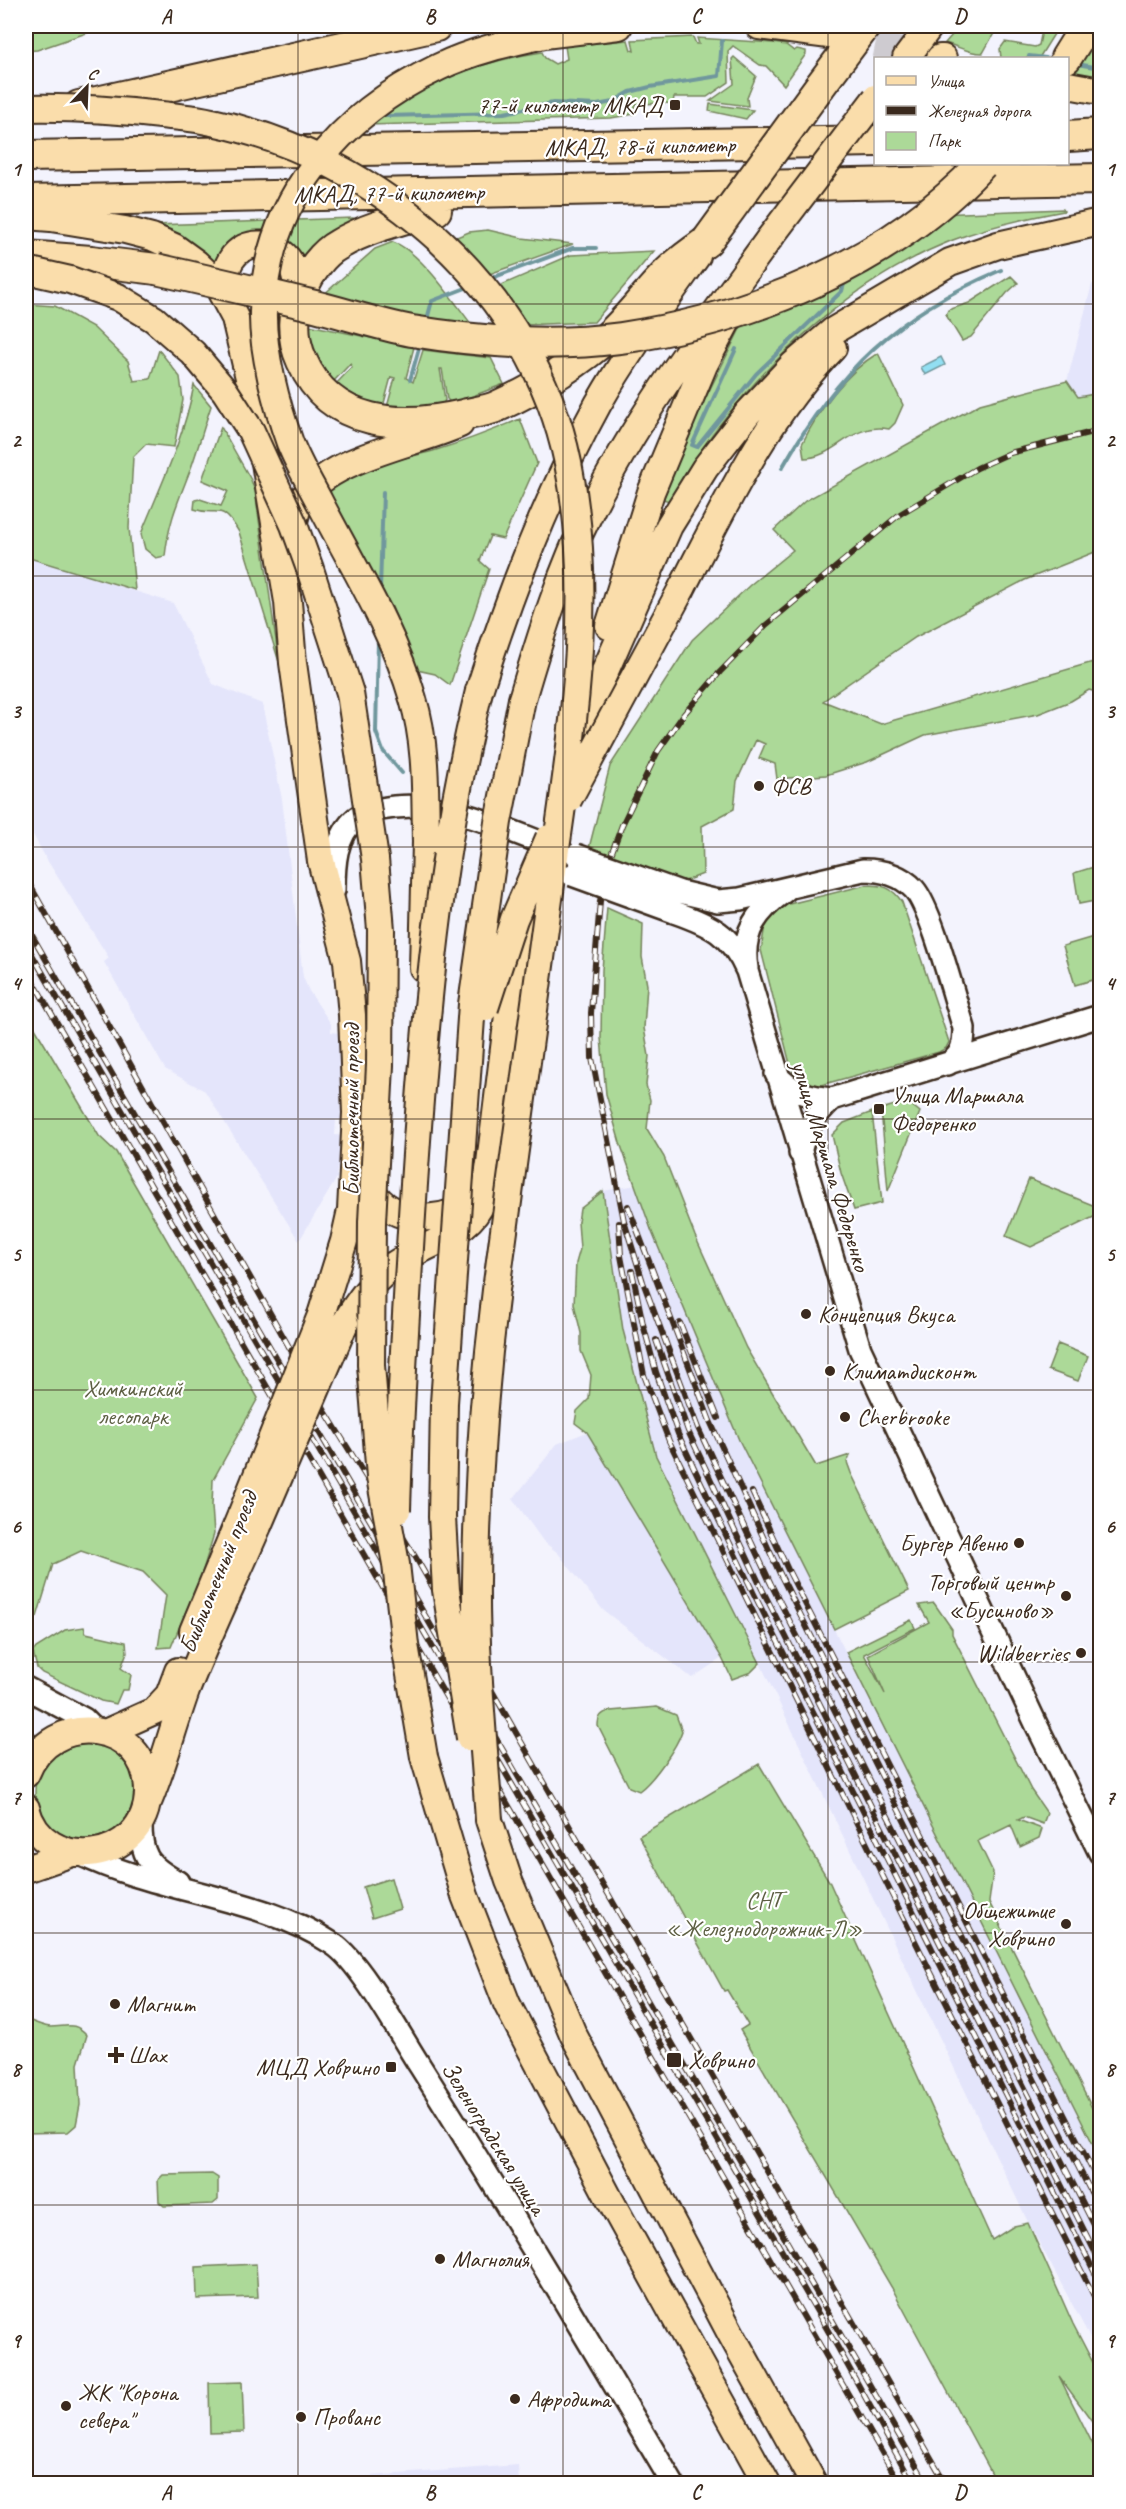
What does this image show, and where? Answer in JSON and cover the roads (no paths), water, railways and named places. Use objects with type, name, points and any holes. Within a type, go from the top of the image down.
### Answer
[{"type":"highway","points":[[26,115],[102,102],[436,26]]},
{"type":"highway","points":[[566,189],[449,207],[369,230],[336,246],[310,273],[297,299],[294,327],[298,352],[309,377],[344,408],[372,419],[404,424],[446,419],[496,408],[548,381],[577,362],[614,331],[666,273],[707,241],[865,26]]},
{"type":"highway","points":[[1067,57],[1086,26]]},
{"type":"highway","points":[[1069,136],[1101,134]]},
{"type":"highway","name":"МКАД, 78-й километр","points":[[405,150],[874,141]]},
{"type":"highway","name":"МКАД, 77-й километр","points":[[26,156],[405,150]]},
{"type":"highway","points":[[26,256],[156,269],[412,331],[489,339],[537,341],[620,338],[682,326],[738,310],[814,281],[874,252],[916,223],[981,165]]},
{"type":"highway","name":"МКАД, 78-й километр","points":[[752,188],[1101,179]]},
{"type":"highway","name":"МКАД, 77-й километр","points":[[26,201],[566,189],[752,188]]},
{"type":"main road","points":[[423,1043],[426,842],[425,767],[422,736],[413,698],[386,629],[291,445],[272,384],[263,313],[267,273],[277,233],[293,198],[316,163],[341,133],[383,99],[441,66],[494,46],[544,35],[620,26]]},
{"type":"main road","points":[[759,26],[829,35]]},
{"type":"main road","points":[[907,57],[930,26]]},
{"type":"main road","points":[[1069,85],[1101,91]]},
{"type":"main road","points":[[814,2484],[731,2334],[573,2034],[509,1881],[489,1820],[470,1741],[446,1590],[442,1517],[444,1403],[472,1005],[496,833],[522,699],[561,579],[591,509],[640,423],[769,239],[874,101]]},
{"type":"main road","points":[[26,108],[132,112],[211,121],[271,139],[347,171],[408,211],[460,260],[503,313],[548,388],[568,462],[580,550],[579,629],[571,737],[495,1298],[482,1444],[476,1581],[477,1645],[489,1820]]},
{"type":"main road","points":[[26,216],[125,230],[152,237],[174,247],[196,263],[214,281],[228,302]]},
{"type":"main road","points":[[585,720],[669,526],[705,468],[748,412],[793,365],[833,332],[906,286],[950,262],[998,245],[1101,222]]},
{"type":"main road","points":[[585,720],[595,673],[651,492],[704,365],[769,239]]},
{"type":"main road","points":[[396,1564],[400,1416],[423,1043],[444,863],[466,744],[479,691],[521,565],[553,491],[600,402],[707,241]]},
{"type":"main road","points":[[288,602],[256,408],[240,336],[228,302],[225,280],[231,259],[248,245],[270,246],[282,252],[291,263],[296,278],[297,299]]},
{"type":"main road","points":[[26,270],[70,280],[118,297],[154,319],[193,352],[225,391],[251,432],[294,525],[310,569],[350,693],[369,813],[381,930],[380,1065],[372,1222],[371,1365],[380,1477],[396,1564],[405,1646],[424,1757],[465,1896],[507,2004],[610,2200],[767,2484]]},
{"type":"main road","points":[[466,1087],[476,1038],[491,987],[514,919],[547,842],[737,480],[780,411],[822,360],[869,311]]},
{"type":"main road","points":[[288,602],[294,521],[299,505],[308,493],[333,473],[374,454],[457,426],[496,408]]},
{"type":"main road","name":"Библиотечный проезд","points":[[26,1869],[76,1853],[99,1853],[116,1846],[131,1835],[143,1814],[161,1771],[183,1698],[250,1520],[333,1319],[344,1241],[351,1210],[356,1066],[347,961],[321,861],[293,663],[288,602]]},
{"type":"main road","name":"Библиотечный проезд","points":[[333,1319],[393,1266],[460,1227],[479,1208],[487,1183],[511,991],[532,894],[585,720]]},
{"type":"main road","points":[[356,1113],[366,1180],[375,1196],[387,1207],[402,1214],[421,1217],[442,1216],[458,1211],[472,1202],[487,1183]]},
{"type":"main road","name":"Библиотечный проезд","points":[[101,1732],[154,1711],[169,1695],[250,1520]]},
{"type":"main road","points":[[26,1774],[38,1751],[53,1739],[71,1731],[101,1732],[120,1740],[140,1763],[146,1777],[148,1793],[143,1814]]},
{"type":"main road","points":[[26,1808],[33,1826],[44,1838],[57,1847],[76,1853]]},
{"type":"street","points":[[334,911],[334,864],[338,848],[356,818],[369,812],[409,805],[430,806],[451,811],[548,845],[574,865],[677,902],[740,899],[863,870],[882,870],[897,876],[914,889],[926,909],[964,1028],[964,1041],[960,1053],[948,1064]]},
{"type":"street","points":[[532,894],[549,877],[574,865]]},
{"type":"street","points":[[747,971],[746,945],[754,919],[769,902],[792,887]]},
{"type":"street","name":"улица Маршала Федоренко","points":[[677,902],[728,939],[740,953],[860,1349],[1037,1726],[1101,1853]]},
{"type":"street","points":[[776,1073],[781,1081],[795,1090],[810,1096],[832,1099],[1101,1016]]},
{"type":"street","points":[[964,1028],[973,1039],[986,1045],[994,1047],[1011,1043]]},
{"type":"street","points":[[800,1153],[802,1140],[810,1123],[832,1099]]},
{"type":"street","points":[[26,1688],[84,1719],[101,1732]]},
{"type":"street","points":[[26,1742],[26,1774]]},
{"type":"street","name":"Зеленоградская улица","points":[[143,1814],[142,1849],[151,1864],[162,1873],[206,1895]]},
{"type":"street","name":"Зеленоградская улица","points":[[76,1853],[109,1868],[254,1910],[335,1945],[353,1964],[486,2171],[673,2484]]},
{"type":"water","points":[[941,357],[945,365],[925,375],[921,367]]},
{"type":"waterway","points":[[386,116],[504,113],[553,103],[597,105],[613,102],[630,92],[650,87],[719,76],[722,41]]},
{"type":"waterway","points":[[1029,56],[1038,57]]},
{"type":"waterway","points":[[1077,64],[1100,68]]},
{"type":"waterway","points":[[489,279],[573,248],[596,248]]},
{"type":"waterway","points":[[782,468],[825,402],[848,374],[874,349],[901,326],[931,306],[964,287],[1001,270]]},
{"type":"waterway","points":[[736,349],[692,445],[697,447],[756,374],[842,291],[844,284],[842,279]]},
{"type":"waterway","points":[[426,323],[432,301],[471,286]]},
{"type":"waterway","points":[[410,380],[420,345]]},
{"type":"waterway","points":[[380,590],[383,492]]},
{"type":"waterway","points":[[378,640],[376,732],[383,751],[402,773]]},
{"type":"tunnel","points":[[837,37],[935,57]]},
{"type":"railway","points":[[1100,430],[1010,453],[977,468],[900,514],[766,625],[720,672],[684,714],[658,751],[622,825],[609,860],[600,901],[591,1013],[592,1058],[624,1221],[643,1282],[698,1428],[771,1584],[1100,2237]]},
{"type":"railway","points":[[26,878],[325,1411],[416,1558],[946,2484]]},
{"type":"railway","points":[[26,925],[927,2484]]},
{"type":"railway","points":[[26,944],[838,2348],[913,2484]]},
{"type":"railway","points":[[26,969],[900,2484]]},
{"type":"railway","points":[[628,1206],[710,1421],[781,1576],[1100,2210]]},
{"type":"railway","points":[[619,1223],[621,1256],[644,1375],[669,1441],[898,1907],[1100,2308]]},
{"type":"railway","points":[[632,1271],[656,1372],[678,1434],[754,1594],[1100,2283]]},
{"type":"railway","points":[[680,1323],[718,1418]]},
{"type":"railway","points":[[656,1340],[688,1431],[762,1589],[1100,2262]]},
{"type":"railway","points":[[752,1492],[789,1572],[1100,2185]]},
{"type":"place","name":"77-й километр МКАД","points":[[675,105]]},
{"type":"place","name":"ФСВ","points":[[759,786]]},
{"type":"place","name":"Улица Маршала Федоренко","points":[[879,1109]]},
{"type":"place","name":"Концепция Вкуса","points":[[806,1314]]},
{"type":"place","name":"Климатдисконт","points":[[830,1371]]},
{"type":"place","name":"Cherbrooke","points":[[845,1417]]},
{"type":"place","name":"Бургер Авеню","points":[[1019,1543]]},
{"type":"place","name":"Торговый центр «Бусиново»","points":[[1066,1596]]},
{"type":"place","name":"Wildberries","points":[[1081,1653]]},
{"type":"place","name":"Общежитие Ховрино","points":[[1066,1924]]},
{"type":"place","name":"Магнит","points":[[115,2004]]},
{"type":"place","name":"Шах","points":[[116,2055]]},
{"type":"place","name":"Ховрино","points":[[674,2060]]},
{"type":"place","name":"МЦД Ховрино","points":[[391,2067]]},
{"type":"place","name":"Магнолия","points":[[440,2259]]},
{"type":"place","name":"Афродита","points":[[515,2399]]},
{"type":"place","name":"ЖК \"Корона севера\"","points":[[66,2406]]},
{"type":"place","name":"Прованс","points":[[301,2417]]},
{"type":"park label","name":"Химкинский лесопарк","points":[[133,1402]]},
{"type":"park label","name":"СНТ «Железнодорожник-Л»","points":[[764,1914]]}]
